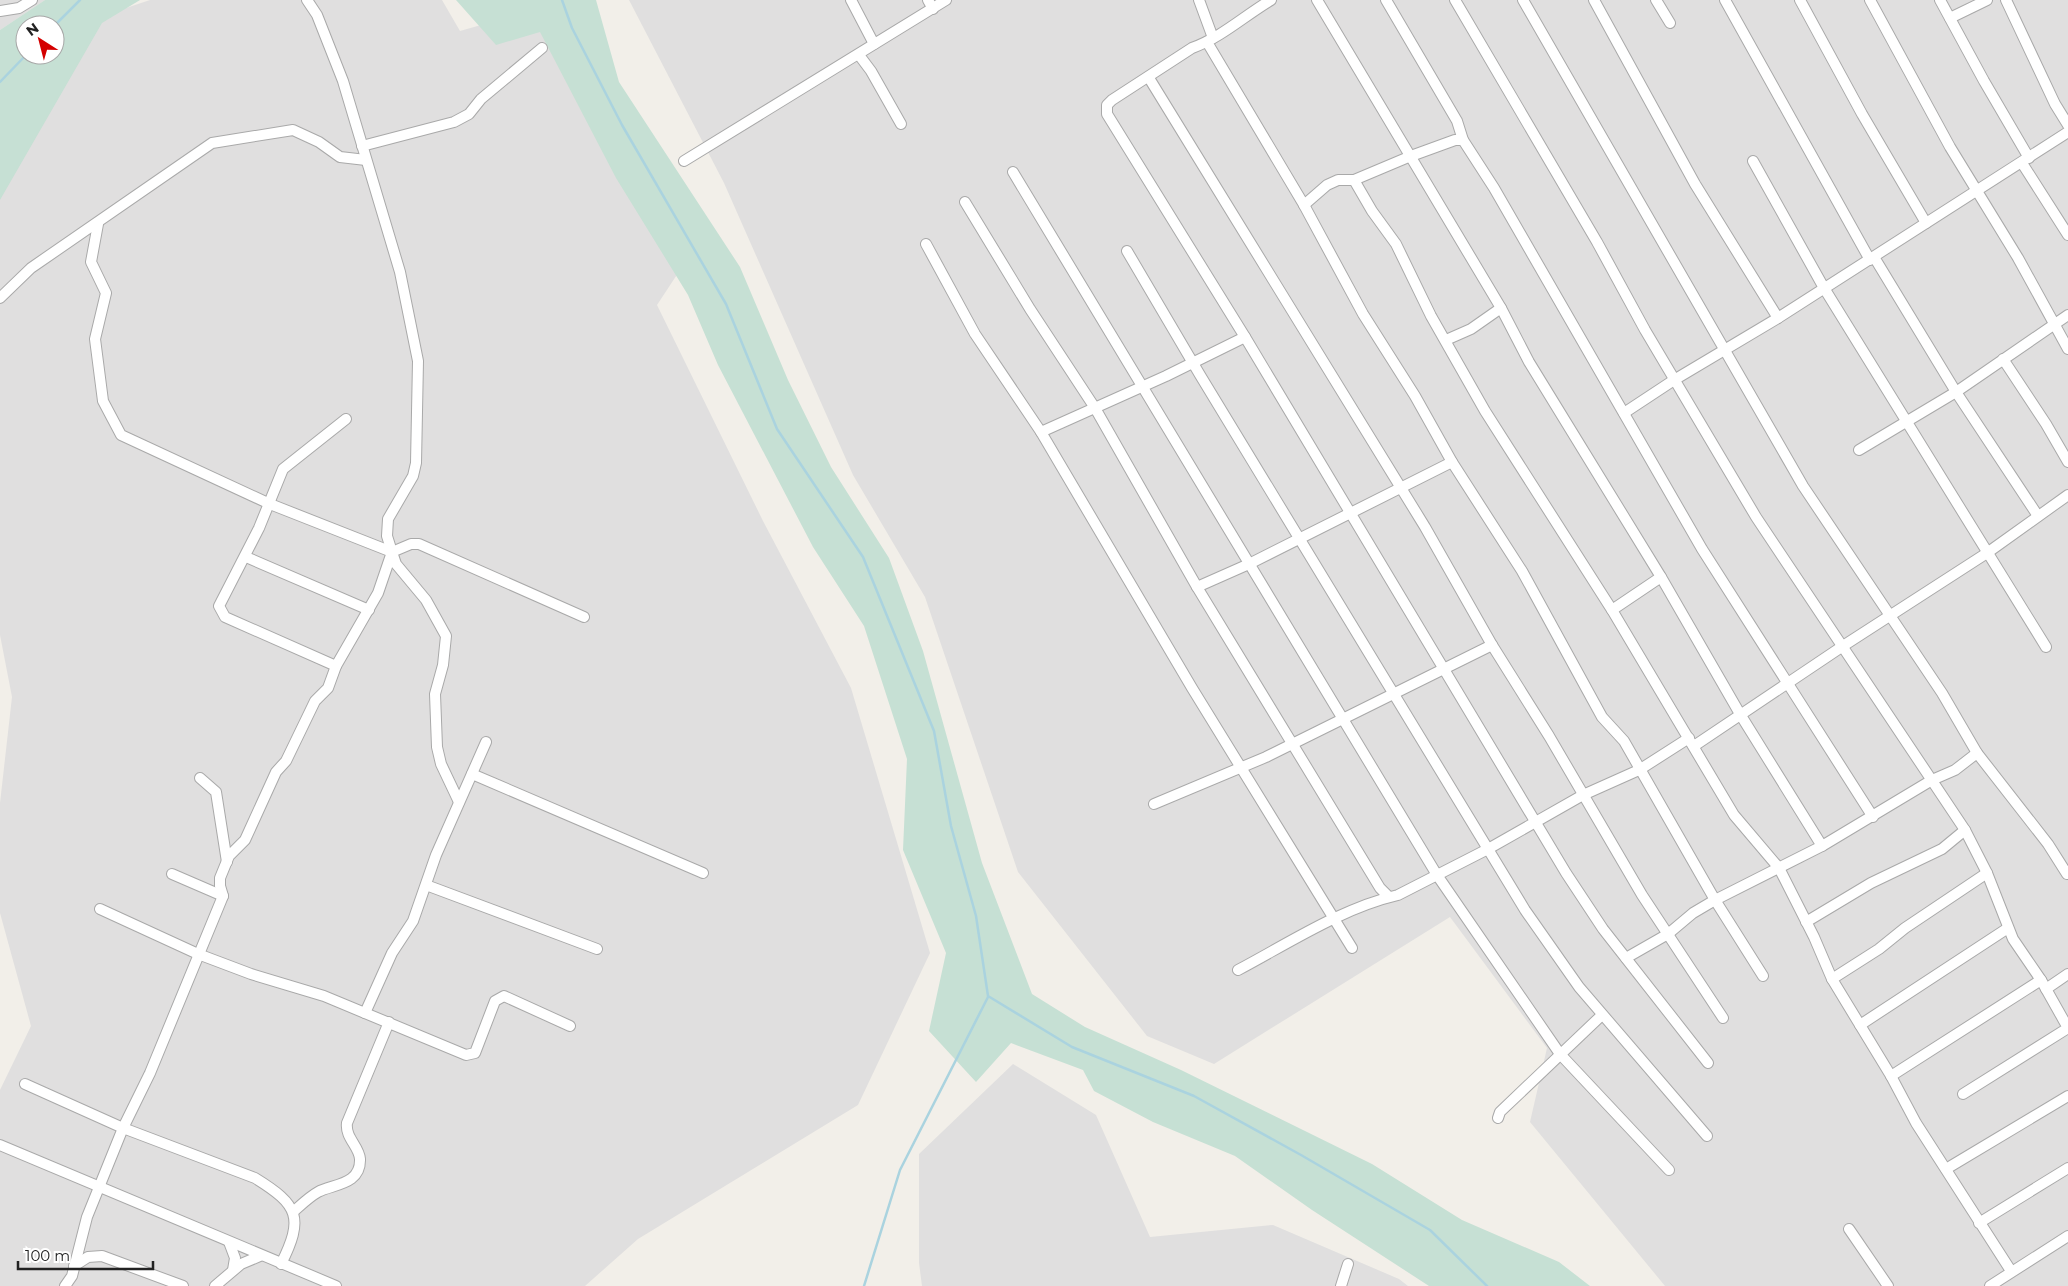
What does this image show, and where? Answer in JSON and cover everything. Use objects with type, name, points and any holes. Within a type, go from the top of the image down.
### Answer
[{"type":"street","points":[[0,11],[19,8],[32,0]]},
{"type":"street","points":[[307,0],[317,15],[343,81],[400,272],[418,362],[419,400],[415,470],[388,519],[387,536],[396,564],[426,600],[446,636],[443,665],[435,694],[436,738],[441,764],[459,802]]},
{"type":"street","points":[[850,0],[874,44]]},
{"type":"street","points":[[684,161],[874,44],[930,4],[946,0]]},
{"type":"street","points":[[1199,0],[1210,40],[1304,205],[1363,314],[1415,396],[1452,462],[1522,571],[1602,717],[1624,741],[1715,900],[1763,976]]},
{"type":"street","points":[[1271,0],[1239,24],[1192,48],[1149,78],[1112,100],[1107,105],[1107,114],[1350,512],[1441,668],[1490,744],[1566,873],[1626,958],[1708,1063]]},
{"type":"street","points":[[1318,0],[1502,308],[1528,362],[1661,577],[1740,714],[1822,846]]},
{"type":"street","points":[[1386,0],[1457,121],[1464,140],[1494,188],[1702,550],[1873,817]]},
{"type":"street","points":[[1455,0],[1597,242],[1674,380],[1756,517],[1843,646],[1887,716],[1965,830],[1987,873],[2008,928],[2068,1028],[1963,1094]]},
{"type":"street","points":[[1523,0],[1803,486],[1889,618],[1942,693],[1977,753],[2048,844],[2067,874]]},
{"type":"street","points":[[1594,0],[1695,184],[1778,318]]},
{"type":"street","points":[[1656,0],[1670,23]]},
{"type":"street","points":[[1726,0],[1872,258],[1956,392],[2038,516]]},
{"type":"street","points":[[1800,0],[1862,114],[1926,223]]},
{"type":"street","points":[[1870,0],[1950,147],[2018,258],[2068,349]]},
{"type":"street","points":[[1940,0],[2068,235]]},
{"type":"street","points":[[1950,18],[1987,0]]},
{"type":"street","points":[[2006,0],[2055,104],[2068,125]]},
{"type":"street","points":[[362,146],[454,122],[469,114],[482,99],[542,48]]},
{"type":"street","points":[[858,54],[871,71],[901,124]]},
{"type":"street","points":[[1149,78],[1401,489],[1492,644],[1668,934],[1723,1018]]},
{"type":"street","points":[[0,298],[32,268],[98,224],[212,143],[293,130],[319,142],[340,157],[366,160]]},
{"type":"street","points":[[1624,413],[1674,380],[1778,318],[2026,161],[2068,132]]},
{"type":"street","points":[[1304,205],[1327,185],[1338,180],[1354,180],[1411,156],[1455,140],[1464,140]]},
{"type":"street","points":[[1754,161],[1824,288],[2046,647]]},
{"type":"street","points":[[1012,172],[1437,875],[1560,1054],[1669,1170]]},
{"type":"street","points":[[1354,180],[1372,211],[1396,244],[1423,301],[1485,411],[1612,610],[1734,815],[1779,868],[1832,979],[1891,1076],[1916,1123],[2011,1271]]},
{"type":"street","points":[[964,202],[1094,408],[1197,587],[1380,888],[1388,896]]},
{"type":"street","points":[[98,224],[91,262],[106,293],[95,339],[103,401],[118,430],[126,438],[270,504],[392,552],[411,544],[419,544],[584,617]]},
{"type":"street","points":[[926,244],[975,334],[1041,432],[1241,769],[1352,948]]},
{"type":"street","points":[[1127,251],[1524,910],[1579,987],[1708,1136]]},
{"type":"street","points":[[1446,340],[1484,322],[1502,308]]},
{"type":"street","points":[[1859,450],[1956,392],[2068,316]]},
{"type":"street","points":[[1041,432],[1142,387],[1244,337]]},
{"type":"street","points":[[2002,359],[2046,424],[2068,462]]},
{"type":"street","points":[[336,666],[225,616],[219,606],[246,557],[286,465],[346,419]]},
{"type":"street","points":[[1197,587],[1249,564],[1452,462]]},
{"type":"street","points":[[1238,970],[1334,919],[1388,896],[1398,895],[1488,849],[1584,795],[1639,770],[1692,742],[1740,714],[1988,553],[2068,495]]},
{"type":"street","points":[[65,1286],[72,1276],[86,1217],[123,1128],[150,1073],[223,896],[220,878],[227,862],[234,851],[246,840],[274,776],[286,761],[315,701],[328,688],[336,666],[378,592],[392,552]]},
{"type":"street","points":[[246,557],[369,610]]},
{"type":"street","points":[[1612,610],[1661,577]]},
{"type":"street","points":[[1154,804],[1241,769],[1492,644]]},
{"type":"street","points":[[365,1012],[392,953],[413,921],[459,802],[486,742]]},
{"type":"street","points":[[1626,958],[1668,934],[1693,913],[1715,900],[1822,846],[1932,780],[1955,770],[1977,753]]},
{"type":"street","points":[[472,774],[703,873]]},
{"type":"street","points":[[200,778],[216,792],[227,862]]},
{"type":"street","points":[[1806,922],[1871,883],[1942,849],[1965,830]]},
{"type":"street","points":[[1832,979],[1879,949],[1905,928],[1987,873]]},
{"type":"street","points":[[172,874],[223,896]]},
{"type":"street","points":[[426,885],[597,949]]},
{"type":"street","points":[[100,910],[198,954],[324,996],[471,1056],[475,1054],[496,1001],[500,997],[504,996],[570,1026]]},
{"type":"street","points":[[1860,1026],[2008,928]]},
{"type":"street","points":[[1891,1076],[2043,984],[2068,974]]},
{"type":"street","points":[[1498,1118],[1500,1112],[1602,1015]]},
{"type":"street","points":[[293,1212],[318,1192],[340,1186],[350,1180],[358,1168],[360,1156],[346,1130],[347,1124],[390,1022]]},
{"type":"street","points":[[25,1084],[123,1128],[255,1178],[287,1202],[293,1212],[296,1228],[280,1264]]},
{"type":"street","points":[[1946,1169],[2068,1096]]},
{"type":"street","points":[[0,1145],[260,1256],[336,1286]]},
{"type":"street","points":[[1979,1223],[2068,1168]]},
{"type":"street","points":[[1849,1229],[1888,1286]]},
{"type":"street","points":[[1990,1286],[2068,1236]]},
{"type":"street","points":[[230,1242],[235,1258],[233,1270]]},
{"type":"street","points":[[74,1266],[88,1257],[102,1256],[183,1286]]},
{"type":"street","points":[[215,1286],[248,1259],[260,1256]]},
{"type":"street","points":[[1341,1286],[1348,1264]]},
{"type":"shaded area","points":[[0,0],[45,0],[22,15],[15,15],[15,20],[0,30]]},
{"type":"shaded area","points":[[150,0],[442,0],[460,31],[540,8],[684,264],[657,305],[763,521],[851,688],[930,953],[858,1105],[638,1239],[585,1286],[0,1286],[0,1090],[31,1026],[0,913],[0,803],[12,697],[0,635],[0,152],[61,65],[65,65],[65,59],[93,19]]},
{"type":"shaded area","points":[[629,0],[2068,0],[2068,1286],[1665,1286],[1530,1122],[1547,1048],[1450,917],[1214,1064],[1147,1036],[1018,872],[925,597],[853,475],[724,183]]},
{"type":"shaded area","points":[[1013,1064],[1096,1115],[1150,1237],[1273,1225],[1399,1279],[1408,1286],[922,1286],[919,1263],[919,1154]]},
{"type":"green space","points":[[45,0],[140,0],[102,23],[0,200],[0,30],[15,20],[15,65],[65,65],[65,15],[22,15]]},
{"type":"green space","points":[[456,0],[596,0],[619,82],[740,267],[788,380],[831,467],[889,558],[923,651],[982,863],[1032,994],[1085,1027],[1181,1070],[1372,1164],[1462,1220],[1559,1262],[1590,1286],[1429,1286],[1312,1210],[1235,1156],[1153,1122],[1094,1091],[1083,1070],[1011,1043],[976,1082],[929,1031],[946,953],[903,850],[907,759],[864,626],[813,547],[718,365],[688,295],[616,178],[540,32],[496,45]]},
{"type":"waterway","points":[[65,15],[80,0]]},
{"type":"waterway","points":[[562,0],[572,28],[622,125],[726,304],[777,429],[863,557],[934,731],[951,826],[976,916],[988,996],[1072,1047],[1194,1096],[1301,1155],[1430,1230],[1487,1286]]},
{"type":"waterway","points":[[0,82],[16,65]]},
{"type":"waterway","points":[[864,1286],[900,1170],[988,997]]}]
